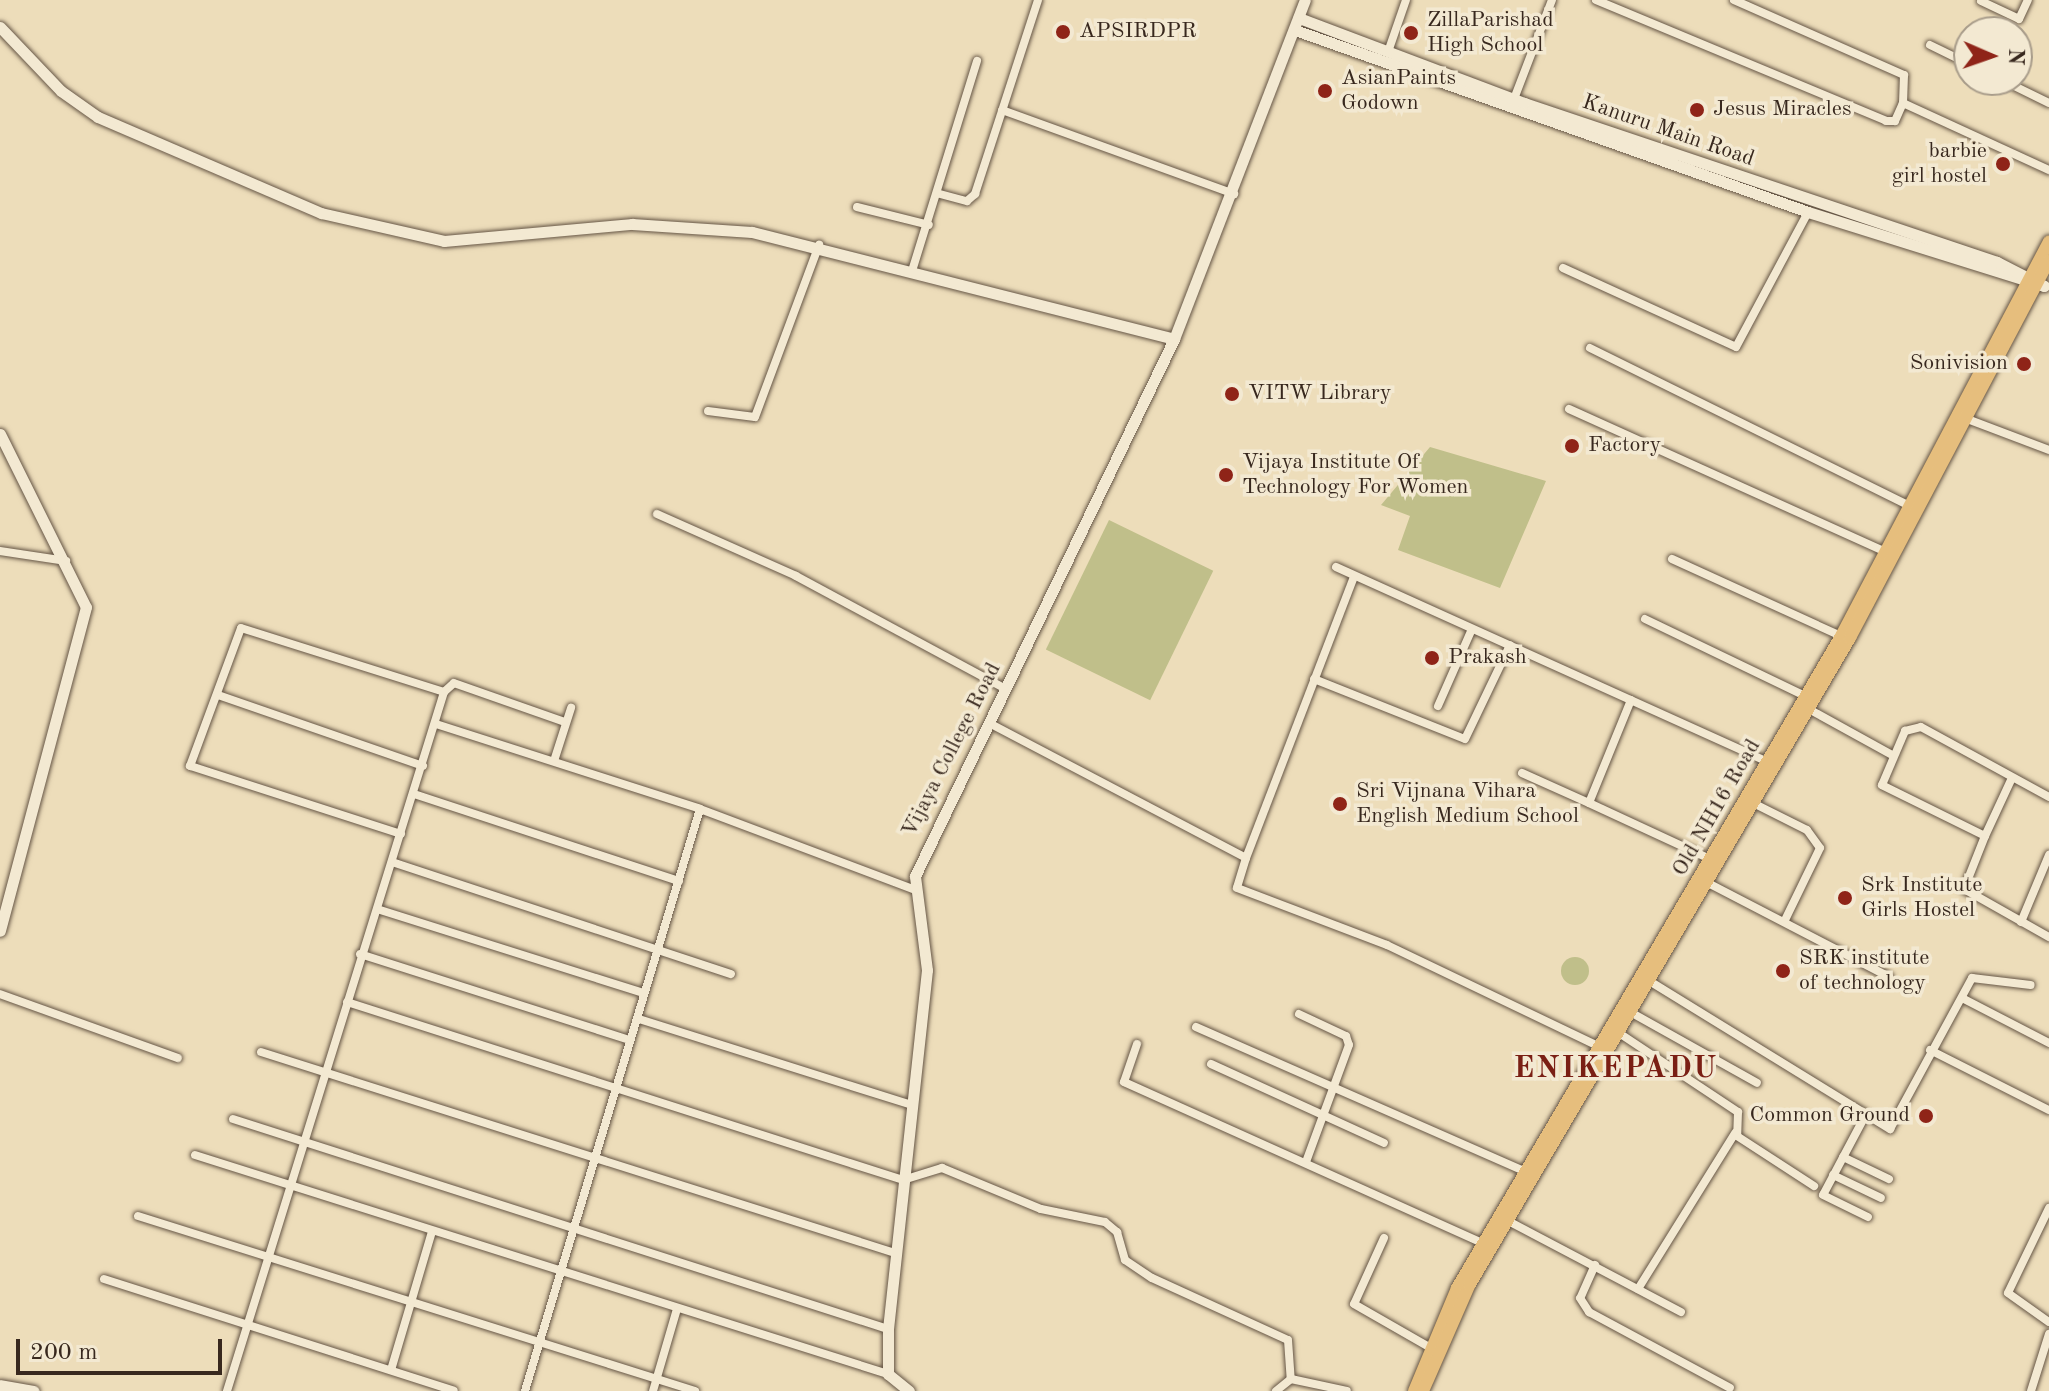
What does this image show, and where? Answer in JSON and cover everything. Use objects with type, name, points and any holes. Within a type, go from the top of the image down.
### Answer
[{"type":"main road","points":[[0,27],[13,36],[61,91],[98,117],[277,198],[418,239],[674,224],[819,245],[1174,339],[1234,194],[1305,0]]},
{"type":"main road","name":"Kanuru Main Road","points":[[1297,24],[1388,52],[1439,77],[1514,99],[1808,212],[2037,283]]},
{"type":"main road","name":"Kanuru Main Road","points":[[1297,24],[1620,141],[2037,283]]},
{"type":"main road","name":"Old NH16 Road","points":[[1423,1391],[1469,1286],[1512,1223],[1753,803],[1910,506],[2037,283],[2049,241]]},
{"type":"main road","name":"Old NH16 Road","points":[[1414,1391],[1429,1347],[1484,1244],[1767,762],[1805,703],[1967,419],[2049,260]]},
{"type":"main road","name":"Vijaya College Road","points":[[913,889],[921,854],[1006,689],[1174,339]]},
{"type":"main road","points":[[0,434],[68,561],[86,607],[0,931]]},
{"type":"main road","points":[[909,1391],[888,1374],[888,1329],[908,1104],[928,936],[913,889]]},
{"type":"main road","points":[[0,1385],[33,1391]]},
{"type":"street","points":[[940,194],[967,201],[975,194],[1038,0]]},
{"type":"street","points":[[1388,52],[1406,0]]},
{"type":"street","points":[[1514,99],[1552,0]]},
{"type":"street","points":[[1596,0],[1610,2],[1886,121],[1895,121],[1903,103],[1904,75],[1734,0]]},
{"type":"street","points":[[1981,0],[2019,19],[2028,0]]},
{"type":"street","points":[[1930,45],[1953,56]]},
{"type":"street","points":[[912,271],[940,194],[977,61]]},
{"type":"street","points":[[1903,103],[2049,170]]},
{"type":"street","points":[[1002,110],[1234,194]]},
{"type":"street","points":[[857,207],[929,225]]},
{"type":"street","points":[[1563,268],[1736,347],[1808,212]]},
{"type":"street","points":[[708,411],[755,417],[819,245]]},
{"type":"street","points":[[1590,348],[1910,506]]},
{"type":"street","points":[[1569,409],[1886,552]]},
{"type":"street","points":[[1967,419],[2049,450]]},
{"type":"street","points":[[657,514],[796,576],[1006,689]]},
{"type":"street","points":[[0,551],[68,561]]},
{"type":"street","points":[[1672,559],[1841,636]]},
{"type":"street","points":[[1336,567],[1767,762]]},
{"type":"street","points":[[1230,896],[1237,888],[1354,576]]},
{"type":"street","points":[[1645,619],[1805,703],[1892,755]]},
{"type":"street","points":[[401,834],[190,766],[241,628],[444,692]]},
{"type":"street","points":[[1438,706],[1472,629]]},
{"type":"street","points":[[1314,679],[1465,739],[1510,645]]},
{"type":"street","points":[[227,1391],[265,1255],[423,766],[444,692],[454,683],[565,722]]},
{"type":"street","points":[[218,695],[423,766]]},
{"type":"street","points":[[1589,803],[1631,700]]},
{"type":"street","points":[[554,761],[571,708]]},
{"type":"street","points":[[989,723],[1246,858]]},
{"type":"street","points":[[436,724],[700,809],[913,889]]},
{"type":"street","points":[[1985,836],[1885,789],[1892,755],[1905,731],[1921,727],[2011,780],[2049,797]]},
{"type":"street","points":[[1522,773],[1710,859]]},
{"type":"street","points":[[2011,780],[1964,889],[2049,937]]},
{"type":"street","points":[[414,794],[679,881]]},
{"type":"street","points":[[1753,803],[1807,830],[1820,848],[1784,922]]},
{"type":"street","points":[[525,1391],[571,1229],[629,1040],[639,1019],[643,993],[700,809]]},
{"type":"street","points":[[2021,922],[2049,855]]},
{"type":"street","points":[[392,862],[731,974]]},
{"type":"street","points":[[1708,883],[1889,977]]},
{"type":"street","points":[[1237,888],[1387,945],[1600,1047]]},
{"type":"street","points":[[377,909],[643,993]]},
{"type":"street","points":[[360,954],[629,1040]]},
{"type":"street","points":[[1651,982],[1890,1129],[1930,1050],[1972,978],[2031,985]]},
{"type":"street","points":[[0,994],[178,1058]]},
{"type":"street","points":[[1962,998],[2049,1043]]},
{"type":"street","points":[[347,1002],[903,1180],[942,1168],[1041,1209],[1105,1222],[1117,1232],[1125,1260],[1152,1278],[1284,1337],[1291,1379]]},
{"type":"street","points":[[1632,1013],[1757,1083]]},
{"type":"street","points":[[1299,1014],[1349,1040],[1306,1162]]},
{"type":"street","points":[[639,1019],[908,1104]]},
{"type":"street","points":[[1196,1027],[1527,1172]]},
{"type":"street","points":[[1619,1033],[1738,1112],[1735,1133],[1638,1289]]},
{"type":"street","points":[[1137,1044],[1124,1082],[1484,1244]]},
{"type":"street","points":[[1930,1050],[2049,1110]]},
{"type":"street","points":[[261,1052],[895,1253]]},
{"type":"street","points":[[1211,1064],[1384,1143]]},
{"type":"street","points":[[1865,1116],[1823,1195],[1868,1217]]},
{"type":"street","points":[[233,1119],[888,1329]]},
{"type":"street","points":[[1735,1133],[1814,1186]]},
{"type":"street","points":[[195,1155],[888,1374]]},
{"type":"street","points":[[1843,1157],[1889,1179]]},
{"type":"street","points":[[1833,1175],[1881,1198]]},
{"type":"street","points":[[2049,1208],[2008,1293],[2049,1322]]},
{"type":"street","points":[[138,1216],[695,1391]]},
{"type":"street","points":[[1512,1223],[1681,1312]]},
{"type":"street","points":[[391,1370],[432,1232]]},
{"type":"street","points":[[1384,1238],[1354,1304],[1429,1347]]},
{"type":"street","points":[[1595,1265],[1580,1298],[1589,1312],[1730,1388]]},
{"type":"street","points":[[104,1279],[454,1391]]},
{"type":"street","points":[[653,1391],[677,1309]]},
{"type":"street","points":[[2031,1391],[2049,1334]]},
{"type":"street","points":[[1276,1391],[1291,1379]]},
{"type":"street","points":[[1291,1379],[1347,1391]]},
{"type":"shaded area","points":[[1430,447],[1546,481],[1500,588],[1398,550],[1410,516],[1381,505]]},
{"type":"shaded area","points":[[1109,520],[1213,571],[1150,700],[1046,649]]},
{"type":"shaded area","points":[[1575,957],[1585,961],[1589,971],[1585,981],[1575,985],[1565,981],[1561,971],[1565,961]]},
{"type":"place","name":"APSIRDPR","points":[[1063,32]]},
{"type":"place","name":"ZillaParishad High School","points":[[1411,33]]},
{"type":"place","name":"AsianPaints Godown","points":[[1325,91]]},
{"type":"place","name":"Jesus Miracles","points":[[1697,110]]},
{"type":"place","name":"barbie girl hostel","points":[[2003,164]]},
{"type":"place","name":"Sonivision","points":[[2024,364]]},
{"type":"place","name":"VITW Library","points":[[1232,394]]},
{"type":"place","name":"Factory","points":[[1572,446]]},
{"type":"place","name":"Vijaya Institute Of Technology For Women","points":[[1226,475]]},
{"type":"place","name":"Prakash","points":[[1432,658]]},
{"type":"place","name":"Sri Vijnana Vihara English Medium School","points":[[1340,804]]},
{"type":"place","name":"Srk Institute Girls Hostel","points":[[1845,898]]},
{"type":"place","name":"SRK institute of technology","points":[[1783,971]]},
{"type":"place","name":"Common Ground","points":[[1926,1116]]},
{"type":"district","name":"ENIKEPADU","points":[[1616,1069]]}]
